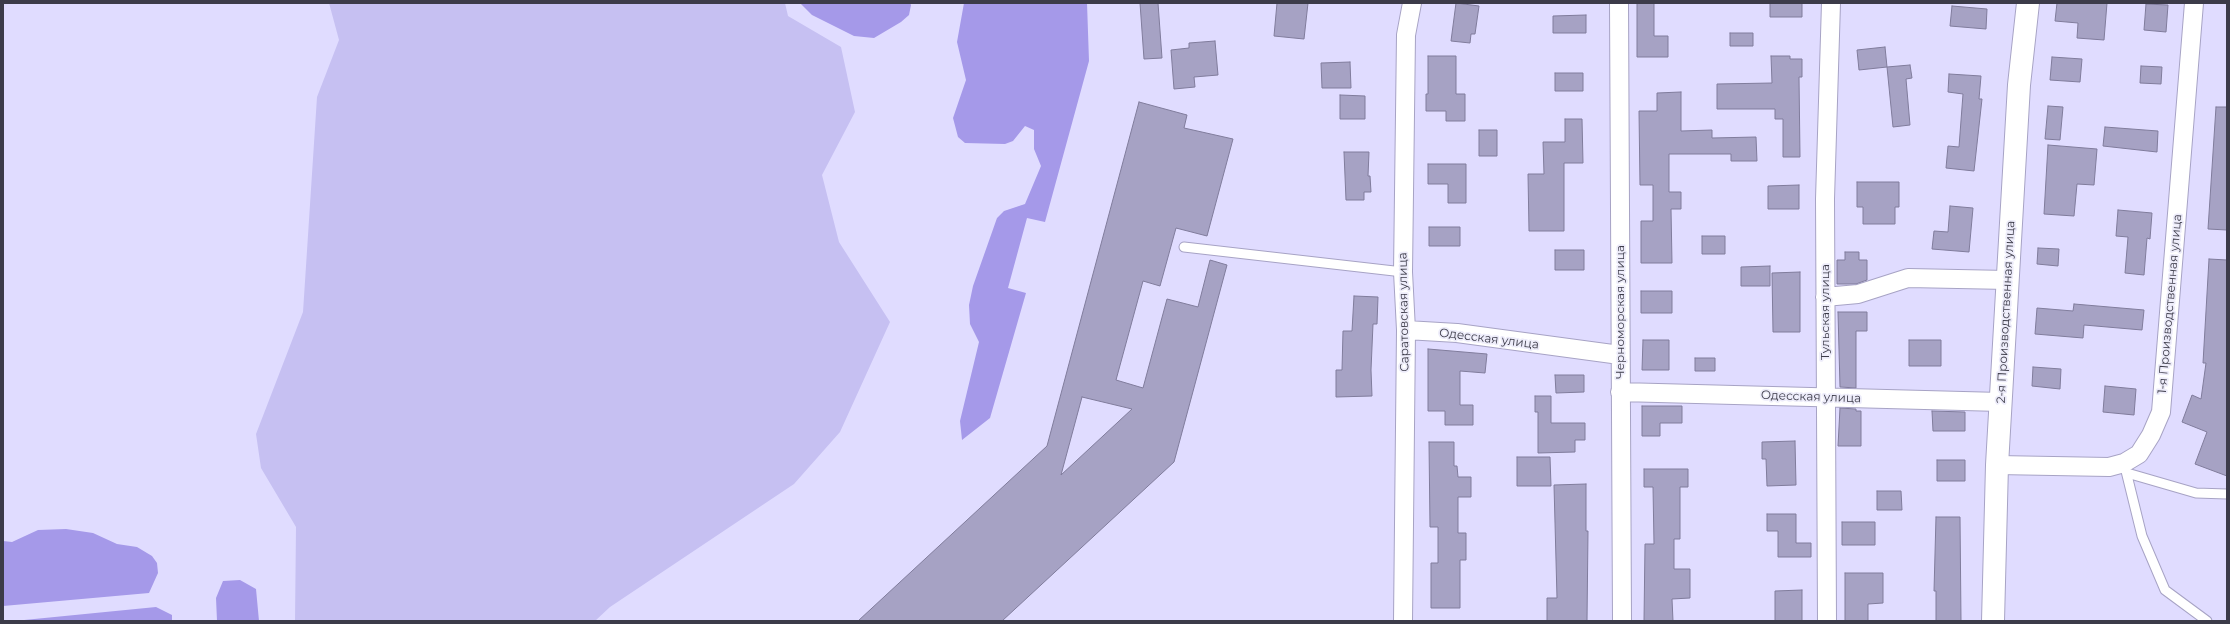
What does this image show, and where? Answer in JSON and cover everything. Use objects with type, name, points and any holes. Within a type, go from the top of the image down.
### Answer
[{"type":"street","name":"Саратовская улица","points":[[1403,621],[1406,330],[1403,272],[1406,35],[1412,3]]},
{"type":"street","name":"Черноморская улица","points":[[1619,3],[1622,621]]},
{"type":"street","name":"Тульская улица","points":[[1827,621],[1825,199],[1831,3]]},
{"type":"street","name":"2-я Производственная улица","points":[[1993,621],[1997,464],[2019,85],[2028,3]]},
{"type":"street","name":"1-я Производственная улица","points":[[1997,464],[2125,468],[2139,454],[2152,435],[2162,412],[2194,3]]},
{"type":"street","points":[[1825,297],[1858,294],[1908,278],[2008,280]]},
{"type":"street","name":"Одесская улица","points":[[1406,330],[1457,333],[1620,355]]},
{"type":"street","name":"Одесская улица","points":[[1620,392],[2001,402]]},
{"type":"lane","points":[[1184,247],[1403,272]]},
{"type":"lane","points":[[2125,468],[2196,493],[2227,494]]},
{"type":"lane","points":[[2125,468],[2142,536],[2165,590],[2207,621]]},
{"type":"shaded area","points":[[329,3],[785,3],[788,16],[841,47],[855,112],[822,175],[839,242],[890,322],[840,432],[794,484],[610,607],[595,621],[295,621],[296,527],[261,468],[256,434],[303,312],[317,97],[339,40]]},
{"type":"shaded area","points":[[800,3],[910,3],[911,5],[909,15],[901,22],[874,38],[854,36],[812,15]]},
{"type":"shaded area","points":[[964,3],[1087,3],[1089,61],[1045,222],[1027,218],[1008,288],[1026,293],[990,418],[962,440],[960,421],[979,342],[970,324],[969,305],[973,286],[997,218],[1004,211],[1025,204],[1041,166],[1034,149],[1034,130],[1025,126],[1013,141],[1005,144],[965,143],[958,137],[953,118],[966,80],[957,42]]},
{"type":"shaded area","points":[[66,529],[93,533],[117,544],[137,547],[152,556],[157,563],[158,573],[149,593],[3,606],[3,541],[12,542],[38,530]]},
{"type":"shaded area","points":[[240,580],[256,589],[259,621],[217,621],[216,598],[223,581]]},
{"type":"shaded area","points":[[156,607],[172,615],[172,621],[14,621]]},
{"type":"building","points":[[1140,3],[1158,3],[1162,58],[1144,59]]},
{"type":"building","points":[[1277,3],[1308,3],[1304,39],[1274,36]]},
{"type":"building","points":[[1456,3],[1479,6],[1475,34],[1471,34],[1470,43],[1451,41]]},
{"type":"building","points":[[1637,3],[1654,3],[1654,36],[1668,36],[1668,57],[1637,57]]},
{"type":"building","points":[[1770,3],[1802,3],[1802,17],[1770,17]]},
{"type":"building","points":[[2057,3],[2107,3],[2104,40],[2077,38],[2078,23],[2055,21]]},
{"type":"building","points":[[2146,4],[2168,5],[2166,32],[2144,30]]},
{"type":"building","points":[[1952,6],[1987,9],[1986,29],[1950,26]]},
{"type":"building","points":[[1586,15],[1586,33],[1553,33],[1553,16]]},
{"type":"building","points":[[1730,33],[1753,33],[1753,46],[1730,46]]},
{"type":"building","points":[[1215,41],[1218,75],[1194,77],[1195,87],[1174,89],[1171,50],[1189,48],[1189,43]]},
{"type":"building","points":[[1885,47],[1887,67],[1859,70],[1857,50]]},
{"type":"building","points":[[1428,56],[1456,56],[1456,94],[1465,94],[1465,121],[1446,121],[1446,111],[1426,111],[1426,94],[1428,94]]},
{"type":"building","points":[[1771,56],[1790,56],[1790,59],[1802,59],[1802,77],[1799,77],[1800,157],[1783,157],[1783,119],[1775,119],[1775,109],[1717,109],[1717,84],[1772,83]]},
{"type":"building","points":[[2052,57],[2082,59],[2080,82],[2050,80]]},
{"type":"building","points":[[1350,62],[1351,88],[1322,88],[1321,63]]},
{"type":"building","points":[[1910,65],[1912,78],[1906,79],[1910,125],[1893,127],[1887,67]]},
{"type":"building","points":[[2141,66],[2162,67],[2161,84],[2140,83]]},
{"type":"building","points":[[1555,73],[1583,73],[1583,91],[1555,91]]},
{"type":"building","points":[[1949,74],[1981,76],[1979,99],[1982,99],[1974,171],[1946,168],[1948,146],[1959,147],[1963,94],[1948,92]]},
{"type":"building","points":[[1681,92],[1681,131],[1712,130],[1712,138],[1756,137],[1757,161],[1731,161],[1731,154],[1669,154],[1669,192],[1681,192],[1681,209],[1671,209],[1672,263],[1641,263],[1641,221],[1653,221],[1653,185],[1640,185],[1639,111],[1657,111],[1657,93]]},
{"type":"building","points":[[1340,95],[1365,96],[1365,119],[1340,119]]},
{"type":"building","points":[[1139,102],[1187,115],[1184,128],[1233,139],[1207,236],[1176,228],[1160,286],[1143,281],[1116,380],[1143,388],[1167,299],[1198,307],[1210,260],[1227,265],[1174,462],[1002,621],[858,621],[1047,446]],"holes":[[[1082,397],[1132,409],[1061,475]]]},
{"type":"building","points":[[2048,106],[2063,107],[2060,140],[2045,139]]},
{"type":"building","points":[[2216,107],[2227,107],[2227,230],[2208,229]]},
{"type":"building","points":[[1565,119],[1582,119],[1583,163],[1564,163],[1564,231],[1529,231],[1528,174],[1544,174],[1543,142],[1565,142]]},
{"type":"building","points":[[2105,127],[2158,131],[2157,152],[2103,146]]},
{"type":"building","points":[[1479,130],[1497,130],[1497,156],[1479,156]]},
{"type":"building","points":[[2048,145],[2097,149],[2094,185],[2077,184],[2074,216],[2044,214]]},
{"type":"building","points":[[1344,152],[1369,152],[1368,176],[1370,176],[1371,192],[1364,192],[1364,200],[1346,200]]},
{"type":"building","points":[[1428,164],[1466,164],[1466,203],[1448,203],[1448,184],[1428,184]]},
{"type":"building","points":[[1857,182],[1899,182],[1899,207],[1895,207],[1895,224],[1863,224],[1863,207],[1857,207]]},
{"type":"building","points":[[1799,185],[1799,209],[1768,209],[1768,186]]},
{"type":"building","points":[[1950,206],[1973,208],[1969,252],[1932,249],[1934,231],[1948,232]]},
{"type":"building","points":[[2118,210],[2152,213],[2150,239],[2147,238],[2144,275],[2125,273],[2128,237],[2116,236]]},
{"type":"building","points":[[1429,227],[1460,227],[1460,246],[1429,246]]},
{"type":"building","points":[[1702,236],[1725,236],[1725,254],[1702,254]]},
{"type":"building","points":[[2038,248],[2059,249],[2058,266],[2037,264]]},
{"type":"building","points":[[1555,250],[1584,250],[1584,270],[1555,270]]},
{"type":"building","points":[[1845,252],[1859,252],[1859,260],[1867,260],[1867,280],[1856,284],[1837,284],[1837,260],[1845,260]]},
{"type":"building","points":[[2209,259],[2227,260],[2227,476],[2195,464],[2207,432],[2182,422],[2192,395],[2201,399],[2206,363],[2203,363]]},
{"type":"building","points":[[1770,266],[1770,286],[1741,286],[1741,267]]},
{"type":"building","points":[[1800,272],[1800,332],[1773,332],[1772,273]]},
{"type":"building","points":[[1641,291],[1672,291],[1672,313],[1641,313]]},
{"type":"building","points":[[1354,296],[1378,297],[1377,324],[1373,324],[1371,370],[1372,396],[1336,397],[1336,370],[1342,370],[1343,331],[1352,331]]},
{"type":"building","points":[[2074,304],[2144,310],[2142,330],[2084,325],[2083,338],[2035,334],[2037,308],[2073,311]]},
{"type":"building","points":[[1838,312],[1867,312],[1867,331],[1856,331],[1856,388],[1840,387]]},
{"type":"building","points":[[1643,340],[1669,340],[1669,370],[1642,370]]},
{"type":"building","points":[[1909,340],[1941,340],[1941,366],[1909,366]]},
{"type":"building","points":[[1428,349],[1487,354],[1485,373],[1460,371],[1460,405],[1473,405],[1473,425],[1445,425],[1445,411],[1428,411]]},
{"type":"building","points":[[1695,358],[1715,358],[1715,371],[1695,371]]},
{"type":"building","points":[[2033,367],[2061,369],[2060,389],[2032,386]]},
{"type":"building","points":[[1555,375],[1584,375],[1584,392],[1556,393]]},
{"type":"building","points":[[2105,386],[2136,389],[2134,415],[2103,412]]},
{"type":"building","points":[[1535,396],[1551,396],[1551,423],[1585,423],[1585,440],[1575,440],[1575,452],[1538,453],[1538,412],[1535,412]]},
{"type":"building","points":[[1642,406],[1682,406],[1682,423],[1660,423],[1660,436],[1642,436]]},
{"type":"building","points":[[1840,408],[1856,409],[1856,411],[1861,411],[1861,446],[1838,446]]},
{"type":"building","points":[[1932,411],[1965,412],[1965,431],[1933,431]]},
{"type":"building","points":[[1795,441],[1796,485],[1767,486],[1766,459],[1762,459],[1762,442]]},
{"type":"building","points":[[1429,442],[1454,442],[1454,466],[1457,466],[1458,477],[1471,477],[1471,497],[1458,497],[1458,533],[1466,533],[1466,560],[1460,560],[1460,608],[1431,608],[1431,563],[1438,563],[1438,527],[1430,527]]},
{"type":"building","points":[[1517,457],[1550,457],[1551,486],[1517,486]]},
{"type":"building","points":[[1937,460],[1965,460],[1965,481],[1937,481]]},
{"type":"building","points":[[1644,469],[1688,469],[1688,487],[1680,487],[1680,539],[1674,539],[1674,569],[1690,569],[1690,598],[1672,599],[1673,621],[1644,621],[1645,544],[1654,544],[1653,487],[1644,487]]},
{"type":"building","points":[[1586,484],[1586,531],[1588,531],[1587,621],[1547,621],[1547,598],[1557,598],[1554,485]]},
{"type":"building","points":[[1877,491],[1901,491],[1902,510],[1877,510]]},
{"type":"building","points":[[1767,514],[1796,514],[1796,543],[1811,543],[1811,557],[1778,557],[1778,531],[1767,531]]},
{"type":"building","points":[[1936,517],[1960,517],[1961,621],[1936,621],[1936,591],[1934,591]]},
{"type":"building","points":[[1842,522],[1875,522],[1875,545],[1842,545]]},
{"type":"building","points":[[1845,573],[1883,573],[1883,603],[1868,604],[1868,621],[1845,621]]},
{"type":"building","points":[[1802,590],[1802,621],[1775,621],[1775,591]]}]
